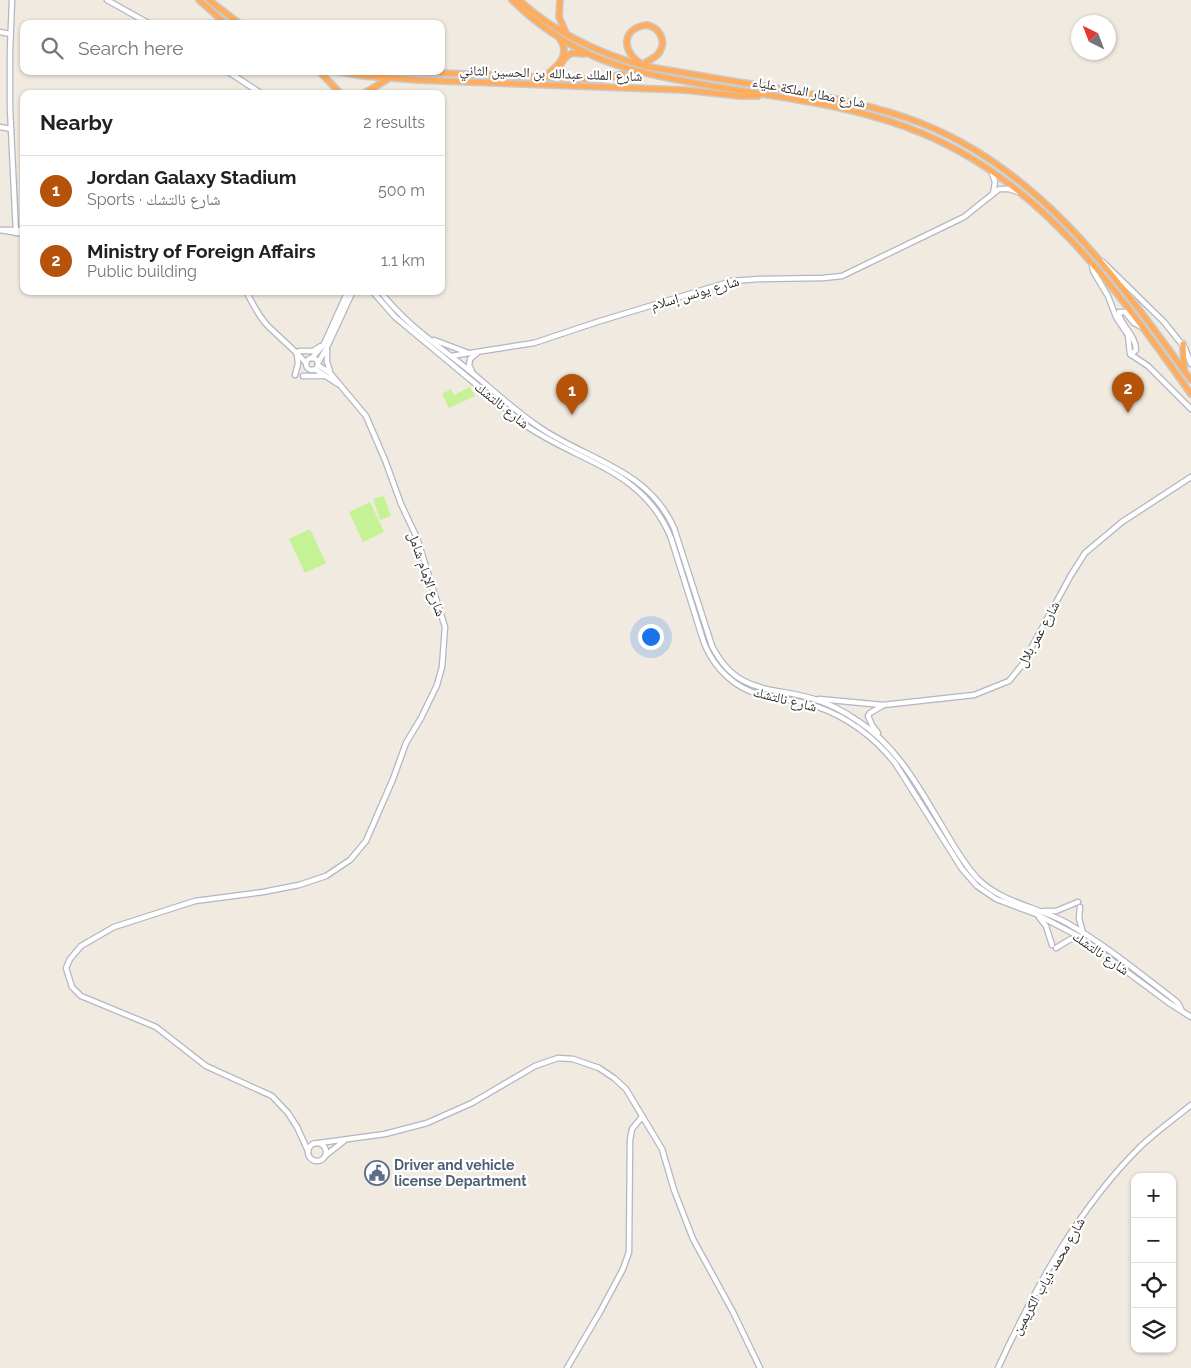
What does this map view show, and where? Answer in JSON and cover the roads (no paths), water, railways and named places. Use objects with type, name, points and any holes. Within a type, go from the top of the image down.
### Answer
[{"type":"highway","points":[[199,0],[222,20]]},
{"type":"highway","points":[[209,0],[235,20]]},
{"type":"highway","name":"شارع مطار الملكة علياء","points":[[512,0],[558,37],[593,56],[655,75],[838,107],[892,122],[945,143],[1022,194],[1040,208],[1066,234],[1092,263],[1191,394]]},
{"type":"highway","name":"شارع مطار الملكة علياء","points":[[519,0],[544,20],[592,49],[645,64],[832,97],[877,109],[921,124],[962,144],[1007,172],[1049,206],[1074,230],[1098,258],[1191,380]]},
{"type":"highway","points":[[560,0],[559,17],[567,35]]},
{"type":"highway","points":[[647,26],[657,30],[662,37],[662,44],[657,55],[645,64],[629,54],[626,43],[628,36],[634,30],[647,26]]},
{"type":"highway","points":[[541,78],[554,69],[564,54],[564,46],[558,37]]},
{"type":"highway","points":[[568,79],[560,70],[568,55],[577,52],[593,56]]},
{"type":"highway","name":"شارع الملك عبدالله بن الحسين الثاني","points":[[445,74],[568,79],[603,79],[623,74]]},
{"type":"highway","points":[[323,75],[337,90]]},
{"type":"highway","name":"شارع الملك عبدالله بن الحسين الثاني","points":[[365,75],[389,78],[685,90],[740,96],[767,95]]},
{"type":"highway","points":[[370,90],[389,78]]},
{"type":"highway","points":[[1182,344],[1185,371]]},
{"type":"street","points":[[12,0],[10,129],[15,231]]},
{"type":"street","points":[[107,0],[143,20]]},
{"type":"street","points":[[0,32],[10,34]]},
{"type":"street","points":[[232,75],[256,90]]},
{"type":"street","points":[[0,127],[10,129]]},
{"type":"street","points":[[991,172],[996,182],[992,195]]},
{"type":"street","points":[[992,195],[1002,188],[1022,194]]},
{"type":"street","name":"شارع يونس إسلام","points":[[444,358],[534,344],[597,322],[732,281],[842,276],[959,220],[992,195]]},
{"type":"street","points":[[0,230],[20,232]]},
{"type":"street","points":[[1098,258],[1127,284],[1182,344],[1191,364]]},
{"type":"street","points":[[1092,263],[1094,273],[1108,296],[1116,317],[1128,335],[1131,355],[1148,366],[1191,409]]},
{"type":"street","points":[[248,295],[267,324],[309,360],[316,359],[317,365]]},
{"type":"street","points":[[303,376],[328,374],[326,346],[347,295]]},
{"type":"street","points":[[309,360],[309,369],[317,365],[351,295]]},
{"type":"street","name":"شارع نالتشك","points":[[376,295],[395,317],[532,430],[608,470],[638,490],[653,505],[665,523],[676,551],[704,643],[710,657],[721,671],[735,683],[750,691],[814,705],[841,716],[860,729],[884,749],[895,763],[962,869],[982,890],[996,899],[1063,921],[1127,964],[1172,998],[1191,1017]]},
{"type":"street","name":"شارع نالتشك","points":[[383,295],[403,318],[537,426],[549,434],[608,463],[632,477],[647,490],[660,504],[670,520],[712,646],[726,668],[753,686],[813,699],[848,715],[870,729],[897,755],[963,860],[978,879],[994,892],[1038,913]]},
{"type":"street","points":[[1131,355],[1136,350],[1135,342],[1119,316],[1119,312],[1125,312],[1136,324],[1142,327]]},
{"type":"street","points":[[427,337],[468,353]]},
{"type":"street","points":[[298,352],[313,351],[326,346]]},
{"type":"street","points":[[309,360],[326,346]]},
{"type":"street","points":[[295,375],[298,364],[298,352]]},
{"type":"street","points":[[474,374],[469,366],[470,359],[473,355],[481,352]]},
{"type":"street","name":"شارع الإمام شامل","points":[[303,1138],[285,1108],[272,1096],[206,1066],[156,1027],[120,1011],[86,1000],[72,987],[66,968],[70,958],[81,946],[114,926],[195,901],[279,890],[314,881],[343,866],[358,853],[366,841],[406,743],[437,685],[442,664],[445,630],[417,538],[401,504],[377,439],[363,412],[338,384],[317,365]]},
{"type":"street","name":"شارع عمر بلال","points":[[813,699],[883,705],[974,695],[1009,681],[1022,665],[1085,553],[1122,522],[1191,477]]},
{"type":"street","points":[[684,580],[690,579]]},
{"type":"street","points":[[883,705],[874,709],[868,716],[885,742]]},
{"type":"street","points":[[1078,902],[1056,911],[1038,913],[1046,926],[1054,946],[1082,935],[1080,907]]},
{"type":"street","points":[[308,1151],[311,1146],[317,1143],[385,1134],[428,1123],[472,1103],[529,1069],[558,1058],[579,1060],[599,1068],[609,1074],[629,1093],[662,1149],[674,1190],[693,1239],[733,1312],[760,1368]]},
{"type":"street","name":"شارع محمد ذياب الكريمين","points":[[998,1368],[1032,1297],[1086,1210],[1143,1144],[1191,1105]]},
{"type":"street","points":[[567,1368],[600,1312],[623,1268],[629,1252],[630,1140],[632,1129],[642,1117]]},
{"type":"street","points":[[303,1138],[324,1146],[326,1155]]},
{"type":"street","points":[[303,1138],[309,1155],[314,1160],[322,1160],[345,1140]]},
{"type":"tunnel","points":[[623,74],[643,64]]},
{"type":"place","name":"Ministry of Foreign Affairs","points":[[1128,413]]},
{"type":"place","name":"Jordan Galaxy Stadium","points":[[572,415]]},
{"type":"place","name":"Driver and vehicle license Department","points":[[377,1173]]}]
